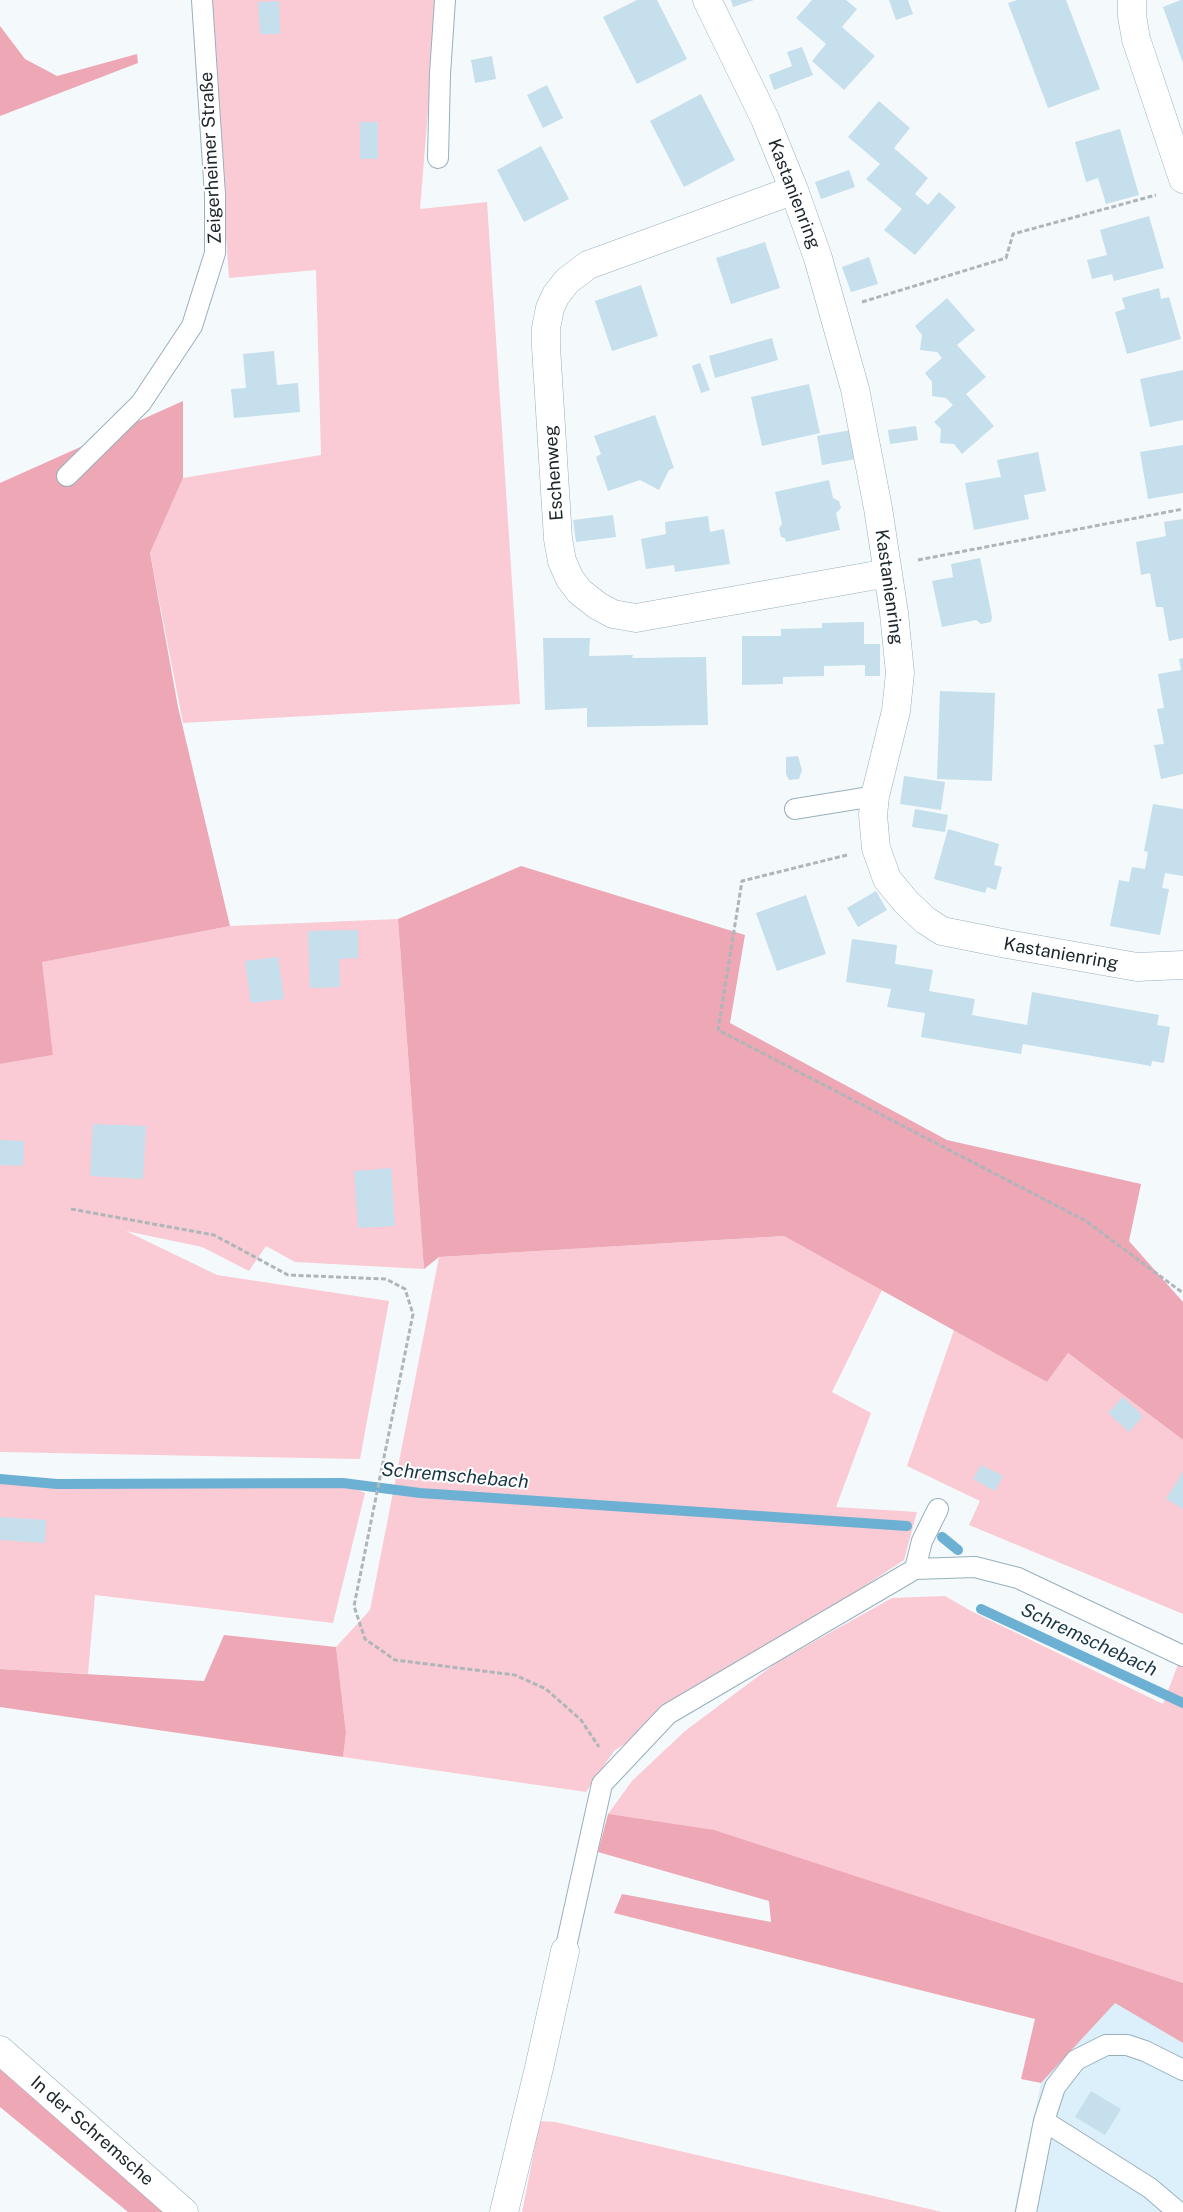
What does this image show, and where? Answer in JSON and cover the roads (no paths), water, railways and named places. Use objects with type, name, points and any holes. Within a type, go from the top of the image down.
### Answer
[{"type":"street","name":"Kastanienring","points":[[707,0],[761,111],[794,190],[834,310],[857,398],[888,573],[900,673],[896,712],[875,796],[876,848],[887,878],[906,902],[925,920],[942,930],[1007,944],[1137,967],[1183,966]]},
{"type":"street","points":[[1132,0],[1132,16],[1136,39],[1174,186]]},
{"type":"street","name":"Eschenweg","points":[[794,190],[588,265],[567,281],[556,295],[550,308],[546,328],[546,347],[558,538],[562,561],[570,579],[580,592],[598,606],[613,614],[636,618],[888,573]]},
{"type":"street","points":[[504,2212],[565,1952]]},
{"type":"street","name":"In der Schremsche","points":[[0,2050],[184,2212]]},
{"type":"lane","name":"Zeigerheimer Straße","points":[[67,476],[141,403],[152,387],[192,326],[215,253],[215,195],[202,0]]},
{"type":"lane","points":[[438,158],[444,0]]},
{"type":"lane","points":[[795,809],[875,796]]},
{"type":"lane","points":[[915,1568],[922,1541],[938,1509]]},
{"type":"lane","points":[[565,1952],[602,1784],[668,1714],[915,1568],[975,1567],[1018,1578],[1183,1656]]},
{"type":"lane","points":[[1026,2212],[1044,2121],[1055,2087],[1076,2060],[1106,2045],[1127,2045],[1145,2051],[1183,2070]]},
{"type":"lane","points":[[1044,2121],[1150,2188],[1178,2212]]},
{"type":"waterway","name":"Schremschebach","points":[[0,1479],[57,1484],[343,1483],[420,1493],[907,1526]]},
{"type":"waterway","name":"Schremschebach","points":[[942,1537],[958,1550]]},
{"type":"waterway","name":"Schremschebach","points":[[981,1609],[1183,1703]]}]
